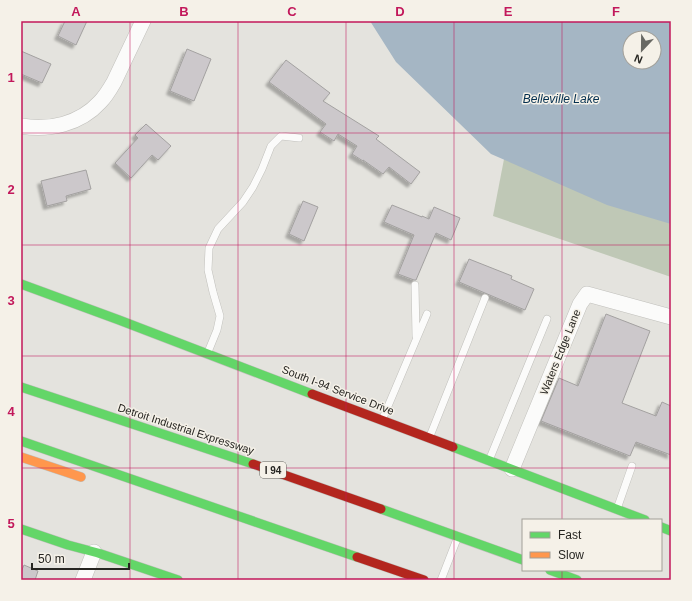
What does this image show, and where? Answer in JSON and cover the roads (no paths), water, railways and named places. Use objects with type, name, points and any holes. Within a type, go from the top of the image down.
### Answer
[{"type":"main road","name":"South I-94 Service Drive","points":[[21,284],[642,519]]},
{"type":"main road","name":"Detroit Industrial Expressway","points":[[21,387],[271,470],[522,560]]},
{"type":"main road","points":[[21,441],[424,580]]},
{"type":"main road","points":[[21,457],[87,479]]},
{"type":"main road","points":[[21,529],[178,580]]},
{"type":"main road","points":[[553,571],[577,580]]},
{"type":"street","points":[[21,126],[39,128],[60,126],[74,121],[89,112],[109,91],[142,22]]},
{"type":"street","name":"Waters Edge Lane","points":[[512,469],[580,304],[587,294],[671,317]]},
{"type":"street","points":[[83,580],[94,552]]},
{"type":"lane","points":[[207,354],[217,330],[220,316],[208,270],[209,248],[218,229],[243,202],[253,187],[271,146],[280,136],[299,138]]},
{"type":"lane","points":[[416,285],[416,340]]},
{"type":"lane","points":[[429,438],[485,298]]},
{"type":"lane","points":[[382,420],[427,314]]},
{"type":"lane","points":[[489,460],[546,319]]},
{"type":"lane","points":[[617,509],[632,466]]},
{"type":"lane","points":[[441,580],[458,537]]},
{"type":"water","name":"Belleville Lake","points":[[370,21],[671,21],[671,224],[607,205],[491,154],[396,62]]}]
